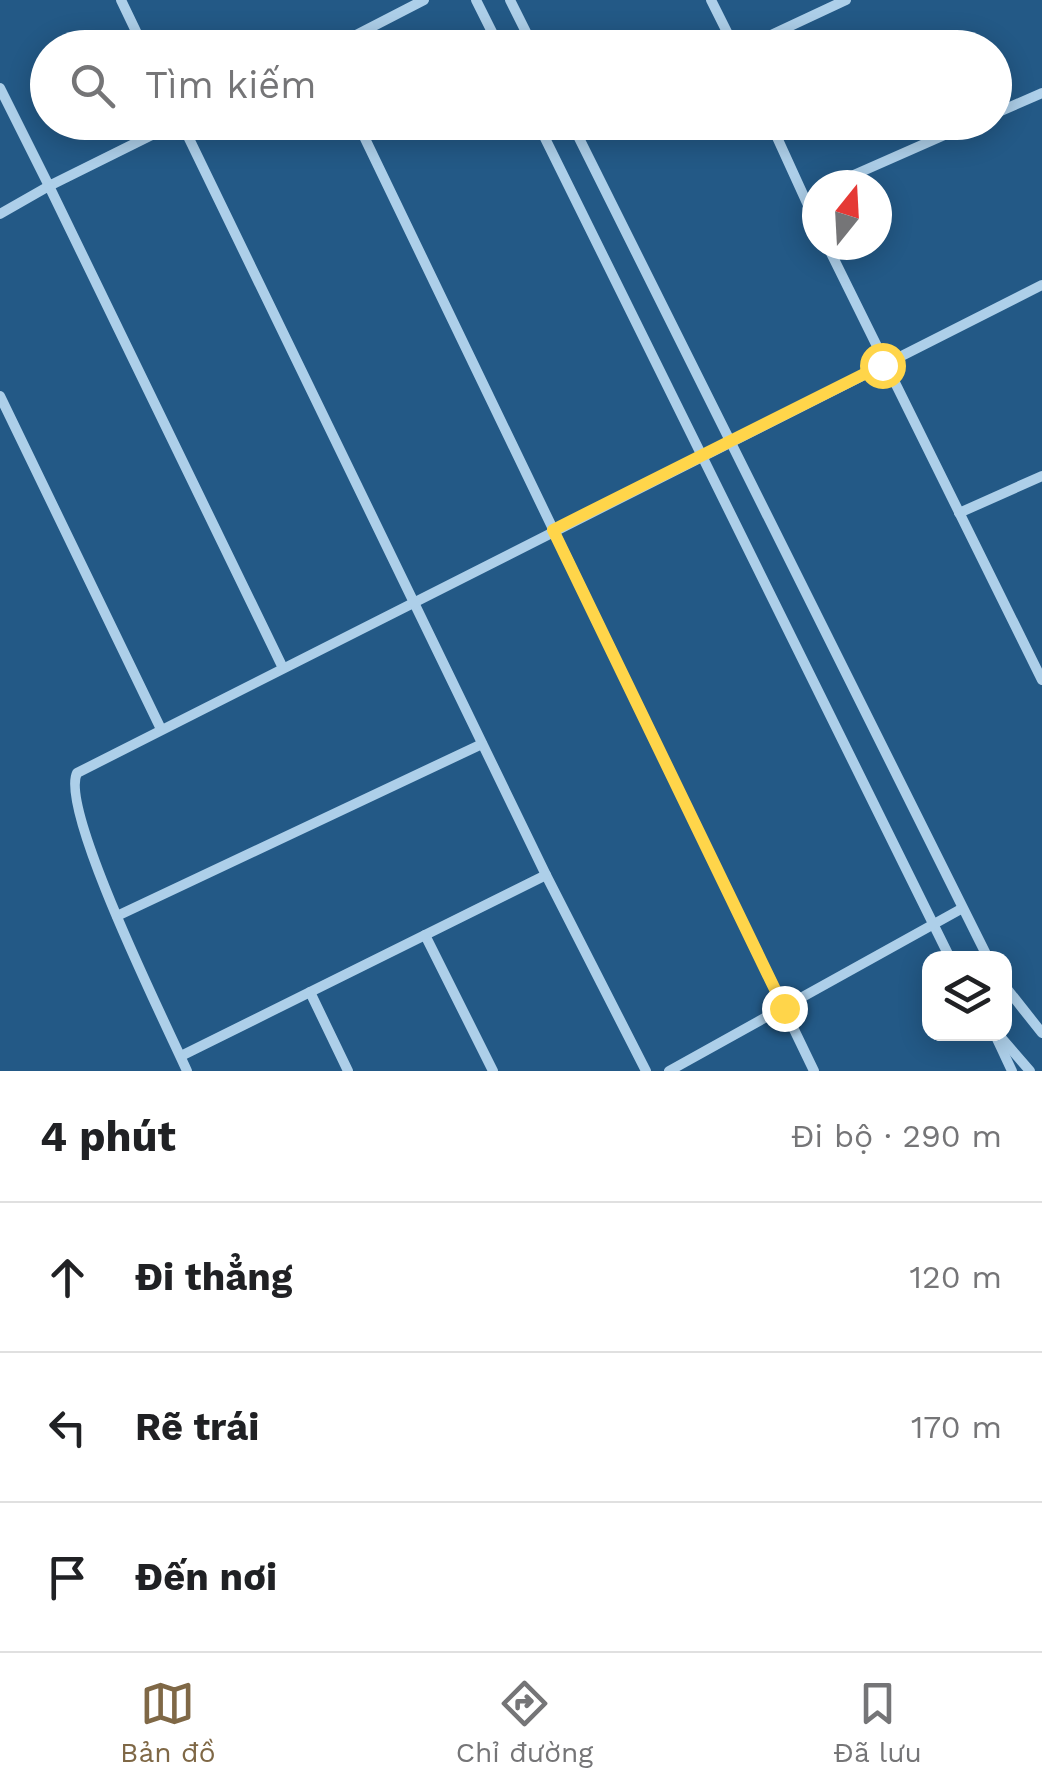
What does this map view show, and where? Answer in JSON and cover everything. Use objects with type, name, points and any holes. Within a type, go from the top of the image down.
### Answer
[{"type":"street","points":[[121,0],[135,30]]},
{"type":"street","points":[[366,30],[424,0]]},
{"type":"street","points":[[476,0],[491,30]]},
{"type":"street","points":[[510,0],[525,30]]},
{"type":"street","points":[[711,0],[726,30]]},
{"type":"street","points":[[781,30],[846,0]]},
{"type":"street","points":[[0,88],[282,666]]},
{"type":"street","points":[[1012,106],[1042,93]]},
{"type":"street","points":[[0,214],[143,140]]},
{"type":"street","points":[[189,140],[416,599],[546,875],[646,1071]]},
{"type":"street","points":[[366,140],[814,1071]]},
{"type":"street","points":[[546,140],[947,951]]},
{"type":"street","points":[[580,140],[984,951]]},
{"type":"street","points":[[778,140],[802,193]]},
{"type":"street","points":[[866,170],[933,140]]},
{"type":"street","points":[[833,260],[1042,680]]},
{"type":"street","points":[[188,1071],[117,916],[72,796],[72,782],[88,764],[1042,284]]},
{"type":"street","points":[[0,396],[160,727]]},
{"type":"street","points":[[959,513],[1042,476]]},
{"type":"street","points":[[1029,654],[1042,648]]},
{"type":"street","points":[[117,916],[482,744]]},
{"type":"street","points":[[181,1056],[546,875]]},
{"type":"street","points":[[670,1071],[961,910]]},
{"type":"street","points":[[425,935],[493,1071]]},
{"type":"street","points":[[310,992],[348,1071]]},
{"type":"street","points":[[1012,995],[1042,1033]]},
{"type":"street","points":[[999,1041],[1012,1071]]},
{"type":"street","points":[[1002,1041],[1030,1071]]},
{"type":"route","points":[[784,1008],[553,530],[882,365]]}]
